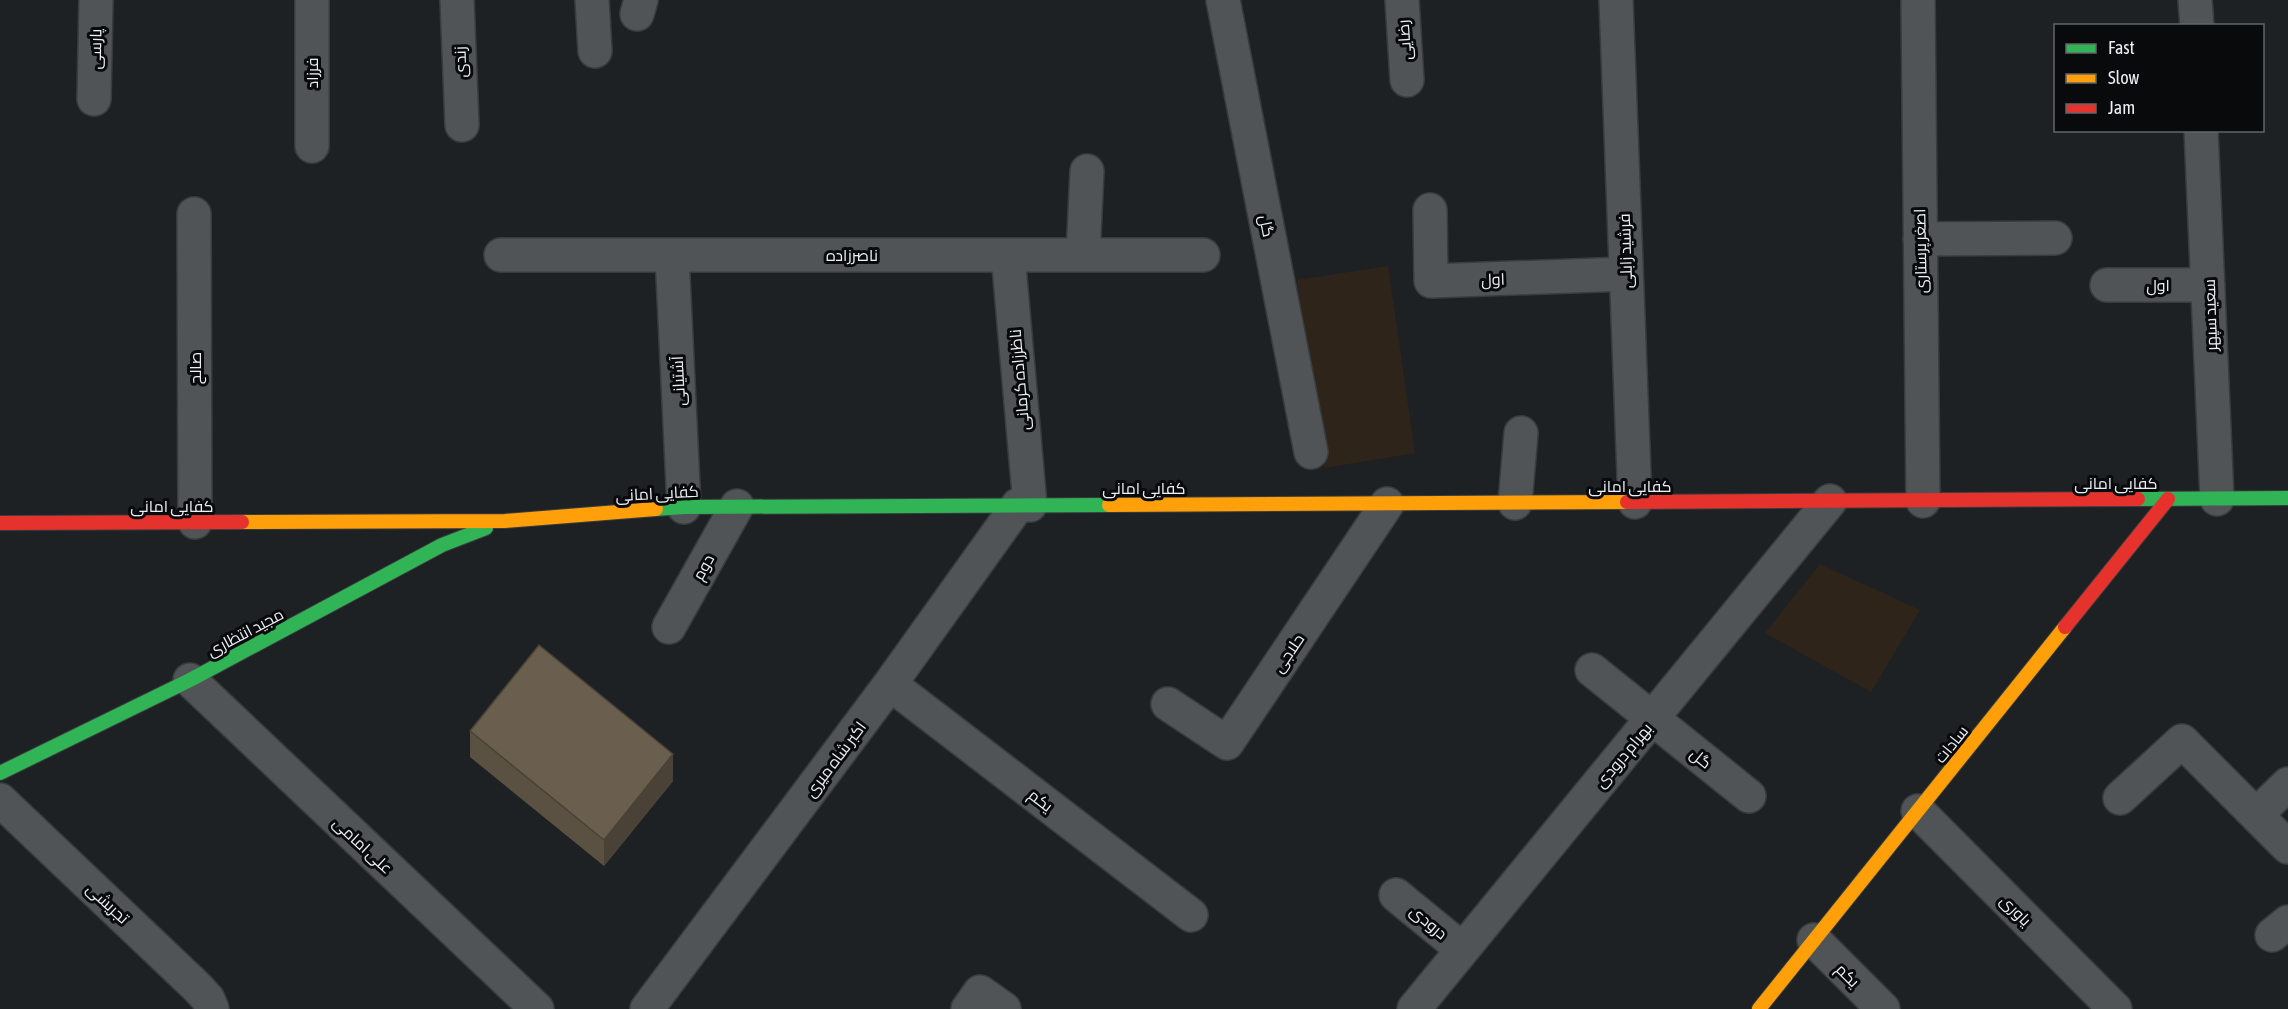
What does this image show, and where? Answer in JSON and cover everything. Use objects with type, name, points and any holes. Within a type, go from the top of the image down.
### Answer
[{"type":"street","name":"پارسی","points":[[94,99],[96,0]]},
{"type":"street","name":"فرزاد","points":[[312,0],[312,146]]},
{"type":"street","name":"زندی","points":[[457,0],[462,125]]},
{"type":"street","points":[[592,0],[595,51]]},
{"type":"street","name":"گل","points":[[1223,0],[1311,452]]},
{"type":"street","name":"رضایی","points":[[1402,0],[1407,80]]},
{"type":"street","name":"فرشید زابلی","points":[[1616,0],[1635,502]]},
{"type":"street","name":"اصغر پرستاری","points":[[1918,0],[1923,501]]},
{"type":"street","points":[[2195,0],[2197,24]]},
{"type":"street","name":"سعید سپهر","points":[[2201,132],[2217,500]]},
{"type":"street","points":[[1083,255],[1087,171]]},
{"type":"street","name":"اول","points":[[1430,210],[1431,281],[1626,274]]},
{"type":"street","name":"صالح","points":[[194,214],[195,522]]},
{"type":"street","points":[[1920,239],[2055,238]]},
{"type":"street","name":"ناصرزاده","points":[[501,255],[1203,255]]},
{"type":"street","name":"آشتیانی","points":[[672,255],[684,507]]},
{"type":"street","name":"ناظرزاده کرمانی","points":[[1008,255],[1024,505]]},
{"type":"street","name":"اول","points":[[2107,285],[2208,285]]},
{"type":"street","points":[[1515,503],[1521,433]]},
{"type":"street","name":"کفایی امانی","points":[[0,523],[504,520],[684,507],[2288,498]]},
{"type":"street","name":"سادات","points":[[1759,1009],[2168,499]]},
{"type":"street","name":"بهرام درودی","points":[[1414,1009],[1830,501]]},
{"type":"street","name":"حلاجی","points":[[1168,704],[1227,743],[1387,504]]},
{"type":"street","name":"اکبر شاه میری","points":[[647,1009],[1024,505]]},
{"type":"street","name":"دوم","points":[[669,627],[736,507]]},
{"type":"street","name":"مجید انتظاری","points":[[0,773],[190,680],[442,545],[504,520]]},
{"type":"street","points":[[1592,670],[1653,719]]},
{"type":"street","name":"علی امامی","points":[[190,680],[537,1009]]},
{"type":"street","name":"یکم","points":[[890,684],[1191,915]]},
{"type":"street","name":"گل","points":[[1653,719],[1749,796]]},
{"type":"street","points":[[2120,798],[2182,741],[2288,847]]},
{"type":"street","points":[[2257,814],[2288,784]]},
{"type":"street","name":"تجریشی","points":[[0,800],[198,988],[208,999],[212,1009]]},
{"type":"street","name":"یاوری","points":[[1918,811],[2115,1009]]},
{"type":"street","name":"درودی","points":[[1396,895],[1462,949]]},
{"type":"street","name":"یکم","points":[[1814,940],[1882,1009]]},
{"type":"street","points":[[968,1009],[980,992],[1004,1009]]},
{"type":"shaded area","points":[[1388,266],[1415,453],[1324,468],[1297,280]]},
{"type":"shaded area","points":[[1820,564],[1920,610],[1871,692],[1765,633]]},
{"type":"building","points":[[539,645],[673,754],[604,840],[470,731]]},
{"type":"traffic: fast","points":[[2138,499],[2288,498]]},
{"type":"traffic: fast","points":[[656,509],[1109,505]]},
{"type":"traffic: fast","points":[[0,773],[190,680],[442,545],[486,528]]},
{"type":"traffic: slow","points":[[1109,505],[1627,502]]},
{"type":"traffic: slow","points":[[242,522],[505,521],[656,509]]},
{"type":"traffic: slow","points":[[1759,1009],[2065,627]]},
{"type":"traffic: jam","points":[[1627,502],[2138,499]]},
{"type":"traffic: jam","points":[[2065,627],[2168,499]]},
{"type":"traffic: jam","points":[[0,523],[242,522]]}]
